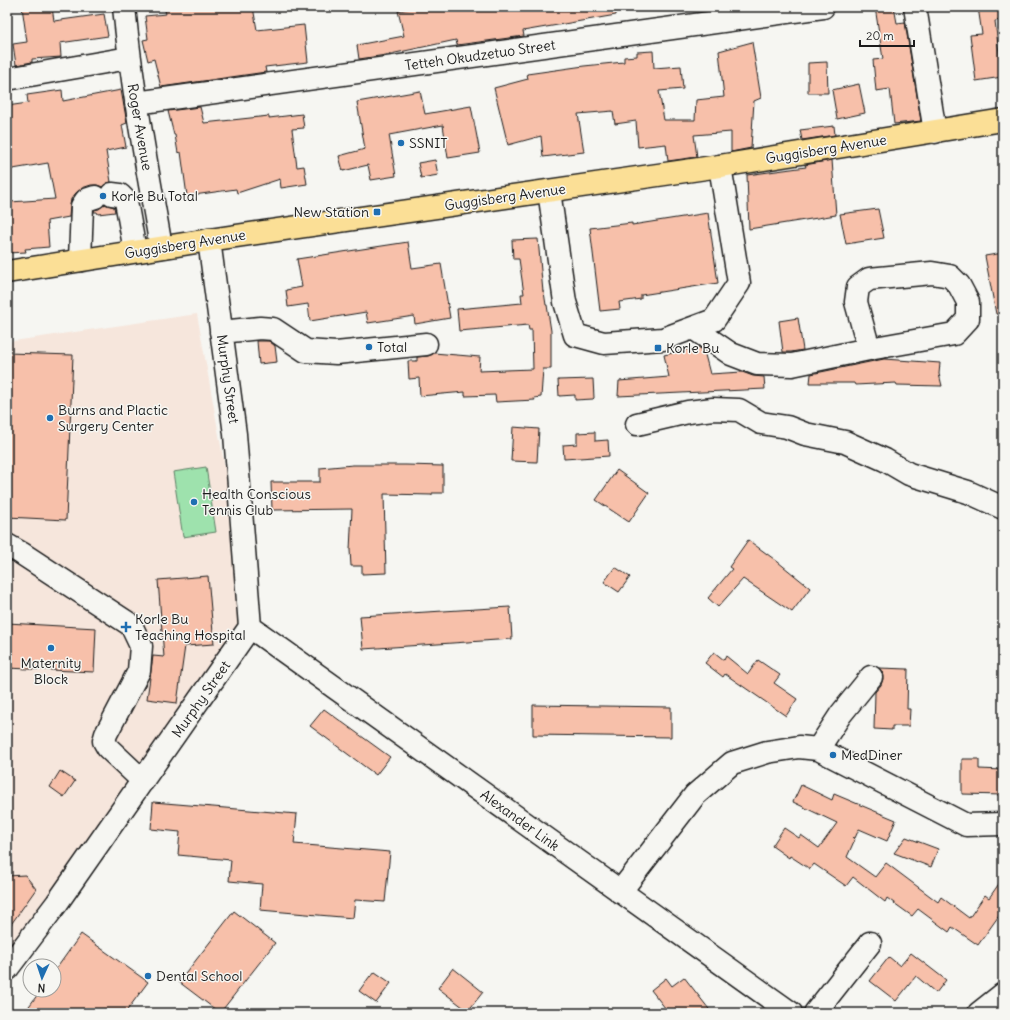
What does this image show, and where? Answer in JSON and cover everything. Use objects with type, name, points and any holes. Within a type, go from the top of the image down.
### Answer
[{"type":"main road","name":"Guggisberg Avenue","points":[[7,272],[161,247],[720,166],[1003,120]]},
{"type":"street","name":"Roger Avenue","points":[[124,7],[129,58],[161,247]]},
{"type":"street","name":"Tetteh Okudzetuo Street","points":[[136,103],[823,7]]},
{"type":"street","points":[[919,8],[935,132]]},
{"type":"street","points":[[7,79],[129,58]]},
{"type":"street","points":[[549,191],[565,302],[574,335],[604,343],[663,339],[714,320],[738,283],[720,166]]},
{"type":"street","points":[[80,260],[82,206],[86,200],[104,195],[120,195],[126,201],[135,251]]},
{"type":"street","name":"Murphy Street","points":[[7,969],[57,903],[250,627],[235,434],[209,240]]},
{"type":"street","points":[[692,328],[731,354],[757,364],[792,366],[869,348],[954,334],[968,319],[968,302],[959,285],[950,276],[932,273],[868,278],[858,287],[856,302],[869,348]]},
{"type":"street","points":[[221,332],[260,328],[273,329],[306,351],[336,354],[426,344]]},
{"type":"street","points":[[637,424],[688,412],[713,409],[739,410],[762,423],[787,427],[805,434],[845,442],[884,460],[908,474],[968,492],[1003,508]]},
{"type":"street","points":[[7,545],[131,625],[141,646],[139,671],[106,734],[104,741],[108,748],[143,781]]},
{"type":"street","name":"Alexander Link","points":[[250,627],[791,1013]]},
{"type":"street","points":[[818,749],[841,714],[870,677]]},
{"type":"street","points":[[620,892],[695,795],[732,762],[767,752],[799,747],[818,749],[966,825],[1003,824]]},
{"type":"street","points":[[815,1013],[870,943]]},
{"type":"street","points":[[978,1013],[1003,994]]},
{"type":"shaded area","name":"Korle Bu Teaching Hospital","points":[[197,314],[249,601],[239,653],[7,961],[7,342]]},
{"type":"green space","name":"Health Conscious Tennis Club","points":[[206,467],[216,532],[183,537],[173,472]]},
{"type":"building","points":[[22,7],[52,7],[54,21],[104,14],[108,36],[60,43],[61,57],[32,59],[32,62],[16,65],[13,44],[27,42]]},
{"type":"building","points":[[164,7],[253,7],[257,30],[304,25],[308,62],[265,67],[266,72],[161,87],[154,59],[148,61],[143,40],[148,39],[145,16],[166,14]]},
{"type":"building","points":[[417,7],[616,7],[616,15],[523,31],[524,36],[457,45],[456,40],[386,55],[359,59],[357,45],[404,36],[398,11]]},
{"type":"building","points":[[875,7],[894,7],[897,23],[905,22],[921,121],[894,124],[890,89],[876,91],[873,60],[883,59]]},
{"type":"building","points":[[978,7],[1003,7],[1003,20],[995,21],[1002,77],[976,81],[970,35],[982,34]]},
{"type":"building","points":[[752,42],[761,98],[754,101],[751,148],[731,152],[731,132],[694,135],[697,157],[668,161],[666,144],[638,147],[636,121],[615,124],[613,111],[578,114],[584,152],[543,157],[541,136],[508,145],[494,88],[528,79],[527,74],[624,62],[624,57],[637,56],[637,52],[653,51],[654,68],[681,66],[683,89],[659,91],[664,120],[695,120],[696,100],[724,97],[719,51]]},
{"type":"building","points":[[827,62],[828,93],[808,93],[808,63]]},
{"type":"building","points":[[859,84],[865,113],[837,119],[832,90]]},
{"type":"building","points":[[62,90],[63,101],[121,90],[127,123],[122,125],[126,147],[106,151],[111,182],[102,187],[91,185],[82,188],[71,199],[69,217],[47,221],[49,247],[25,249],[26,252],[7,253],[7,216],[11,216],[10,202],[55,199],[48,163],[7,170],[7,106],[28,103],[27,95]]},
{"type":"building","points":[[420,91],[425,114],[471,106],[480,153],[448,158],[443,125],[389,135],[396,176],[371,180],[368,165],[343,171],[339,156],[365,149],[357,102]]},
{"type":"building","points":[[200,107],[204,123],[302,114],[304,128],[292,129],[297,167],[304,166],[307,184],[281,188],[280,179],[237,193],[236,189],[187,196],[181,152],[178,153],[175,135],[168,111]]},
{"type":"building","points":[[834,126],[835,135],[802,140],[800,130]]},
{"type":"building","points":[[435,160],[438,175],[421,178],[418,163]]},
{"type":"building","points":[[832,160],[836,215],[749,229],[747,175],[806,167],[805,165]]},
{"type":"building","points":[[105,204],[114,207],[115,212],[98,214],[97,212],[94,212],[94,210],[99,209]]},
{"type":"building","points":[[878,209],[884,238],[846,244],[840,214]]},
{"type":"building","points":[[708,213],[718,283],[641,295],[641,299],[619,302],[620,309],[600,311],[590,228],[632,223],[632,225]]},
{"type":"building","points":[[538,239],[543,292],[547,305],[551,331],[551,369],[543,369],[541,397],[534,398],[535,400],[496,402],[495,395],[465,396],[465,392],[420,396],[419,378],[409,379],[408,361],[417,361],[417,357],[428,356],[434,353],[480,357],[479,371],[533,369],[532,330],[529,330],[528,325],[459,331],[457,309],[522,303],[521,294],[524,294],[519,259],[513,259],[512,240]]},
{"type":"building","points":[[408,242],[412,268],[441,264],[450,318],[415,324],[414,316],[368,323],[366,312],[310,321],[308,304],[288,307],[286,290],[302,287],[297,259]]},
{"type":"building","points":[[1003,253],[1003,314],[996,314],[985,256]]},
{"type":"building","points":[[798,318],[803,350],[783,352],[779,321]]},
{"type":"building","points":[[257,341],[269,341],[275,346],[277,362],[259,364]]},
{"type":"building","points":[[698,347],[704,351],[710,374],[742,372],[753,376],[764,377],[765,389],[618,396],[619,381],[669,377],[664,355]]},
{"type":"building","name":"Burns and Plactic Surgery Center","points":[[7,353],[73,355],[66,520],[7,517]]},
{"type":"building","points":[[884,359],[940,363],[939,374],[942,386],[897,385],[896,383],[855,385],[854,383],[810,383],[811,374]]},
{"type":"building","points":[[593,379],[593,399],[575,400],[575,395],[559,396],[558,380]]},
{"type":"building","points":[[513,427],[539,429],[537,462],[511,461]]},
{"type":"building","points":[[595,432],[595,441],[608,440],[609,456],[564,459],[563,445],[577,444],[577,433]]},
{"type":"building","points":[[353,465],[443,466],[443,493],[432,493],[432,495],[384,494],[386,573],[362,574],[362,566],[351,566],[350,550],[352,509],[272,510],[271,482],[320,482],[320,468]]},
{"type":"building","points":[[617,470],[649,493],[629,522],[596,500]]},
{"type":"building","points":[[748,540],[810,588],[792,612],[743,579],[718,607],[708,598],[732,569],[729,567]]},
{"type":"building","points":[[615,567],[630,577],[619,592],[604,582]]},
{"type":"building","points":[[208,576],[214,644],[185,646],[177,703],[147,699],[153,656],[164,657],[158,580]]},
{"type":"building","points":[[510,607],[512,639],[363,649],[360,616]]},
{"type":"building","name":"Maternity Block","points":[[7,623],[96,628],[94,672],[7,668]]},
{"type":"building","points":[[714,652],[724,660],[726,656],[748,674],[758,660],[780,675],[774,683],[797,699],[786,716],[725,674],[723,677],[705,663]]},
{"type":"building","points":[[879,668],[908,669],[907,709],[910,709],[909,726],[892,726],[892,730],[874,729],[875,692],[881,685],[883,679],[882,672]]},
{"type":"building","points":[[533,705],[671,707],[671,737],[533,735]]},
{"type":"building","points":[[324,709],[390,757],[376,775],[310,726]]},
{"type":"building","points":[[962,759],[979,759],[979,769],[1003,770],[1003,795],[962,794]]},
{"type":"building","points":[[60,771],[75,781],[64,797],[50,787]]},
{"type":"building","points":[[801,785],[832,800],[834,794],[896,820],[887,841],[859,829],[855,838],[852,837],[855,839],[847,857],[875,877],[886,863],[938,902],[941,897],[969,918],[985,895],[989,898],[1003,878],[1003,910],[978,945],[952,927],[949,932],[918,909],[912,916],[887,898],[885,902],[853,877],[846,886],[814,864],[810,869],[790,856],[789,858],[772,846],[784,828],[799,838],[801,835],[819,848],[837,823],[793,802]]},
{"type":"building","points":[[153,802],[297,814],[294,844],[390,852],[385,902],[355,900],[353,918],[260,910],[262,884],[229,881],[231,860],[178,855],[180,832],[151,829]]},
{"type":"building","points":[[906,837],[938,849],[931,867],[894,853]]},
{"type":"building","points":[[25,875],[36,889],[7,930],[7,876]]},
{"type":"building","points":[[234,911],[275,943],[220,1013],[179,982]]},
{"type":"building","points":[[81,934],[148,982],[125,1013],[24,1013],[35,998],[62,998],[62,961]]},
{"type":"building","points":[[911,953],[946,980],[936,993],[916,976],[896,1001],[870,981],[889,957],[900,966]]},
{"type":"building","points":[[453,968],[483,992],[468,1011],[438,988]]},
{"type":"building","points":[[375,972],[391,983],[376,1003],[359,991],[370,976],[371,977]]},
{"type":"building","points":[[684,977],[712,1013],[669,1013],[651,990],[666,978],[672,986]]},
{"type":"place","name":"SSNIT","points":[[401,143]]},
{"type":"place","name":"Korle Bu Total","points":[[103,196]]},
{"type":"place","name":"New Station","points":[[377,212]]},
{"type":"place","name":"Total","points":[[369,347]]},
{"type":"place","name":"Korle Bu","points":[[658,348]]},
{"type":"place","name":"Burns and Plactic Surgery Center","points":[[50,418]]},
{"type":"place","name":"Health Conscious Tennis Club","points":[[194,502]]},
{"type":"place","name":"Korle Bu Teaching Hospital","points":[[126,627]]},
{"type":"place","name":"Maternity Block","points":[[51,648]]},
{"type":"place","name":"MedDiner","points":[[833,755]]},
{"type":"place","name":"Dental School","points":[[148,976]]}]
